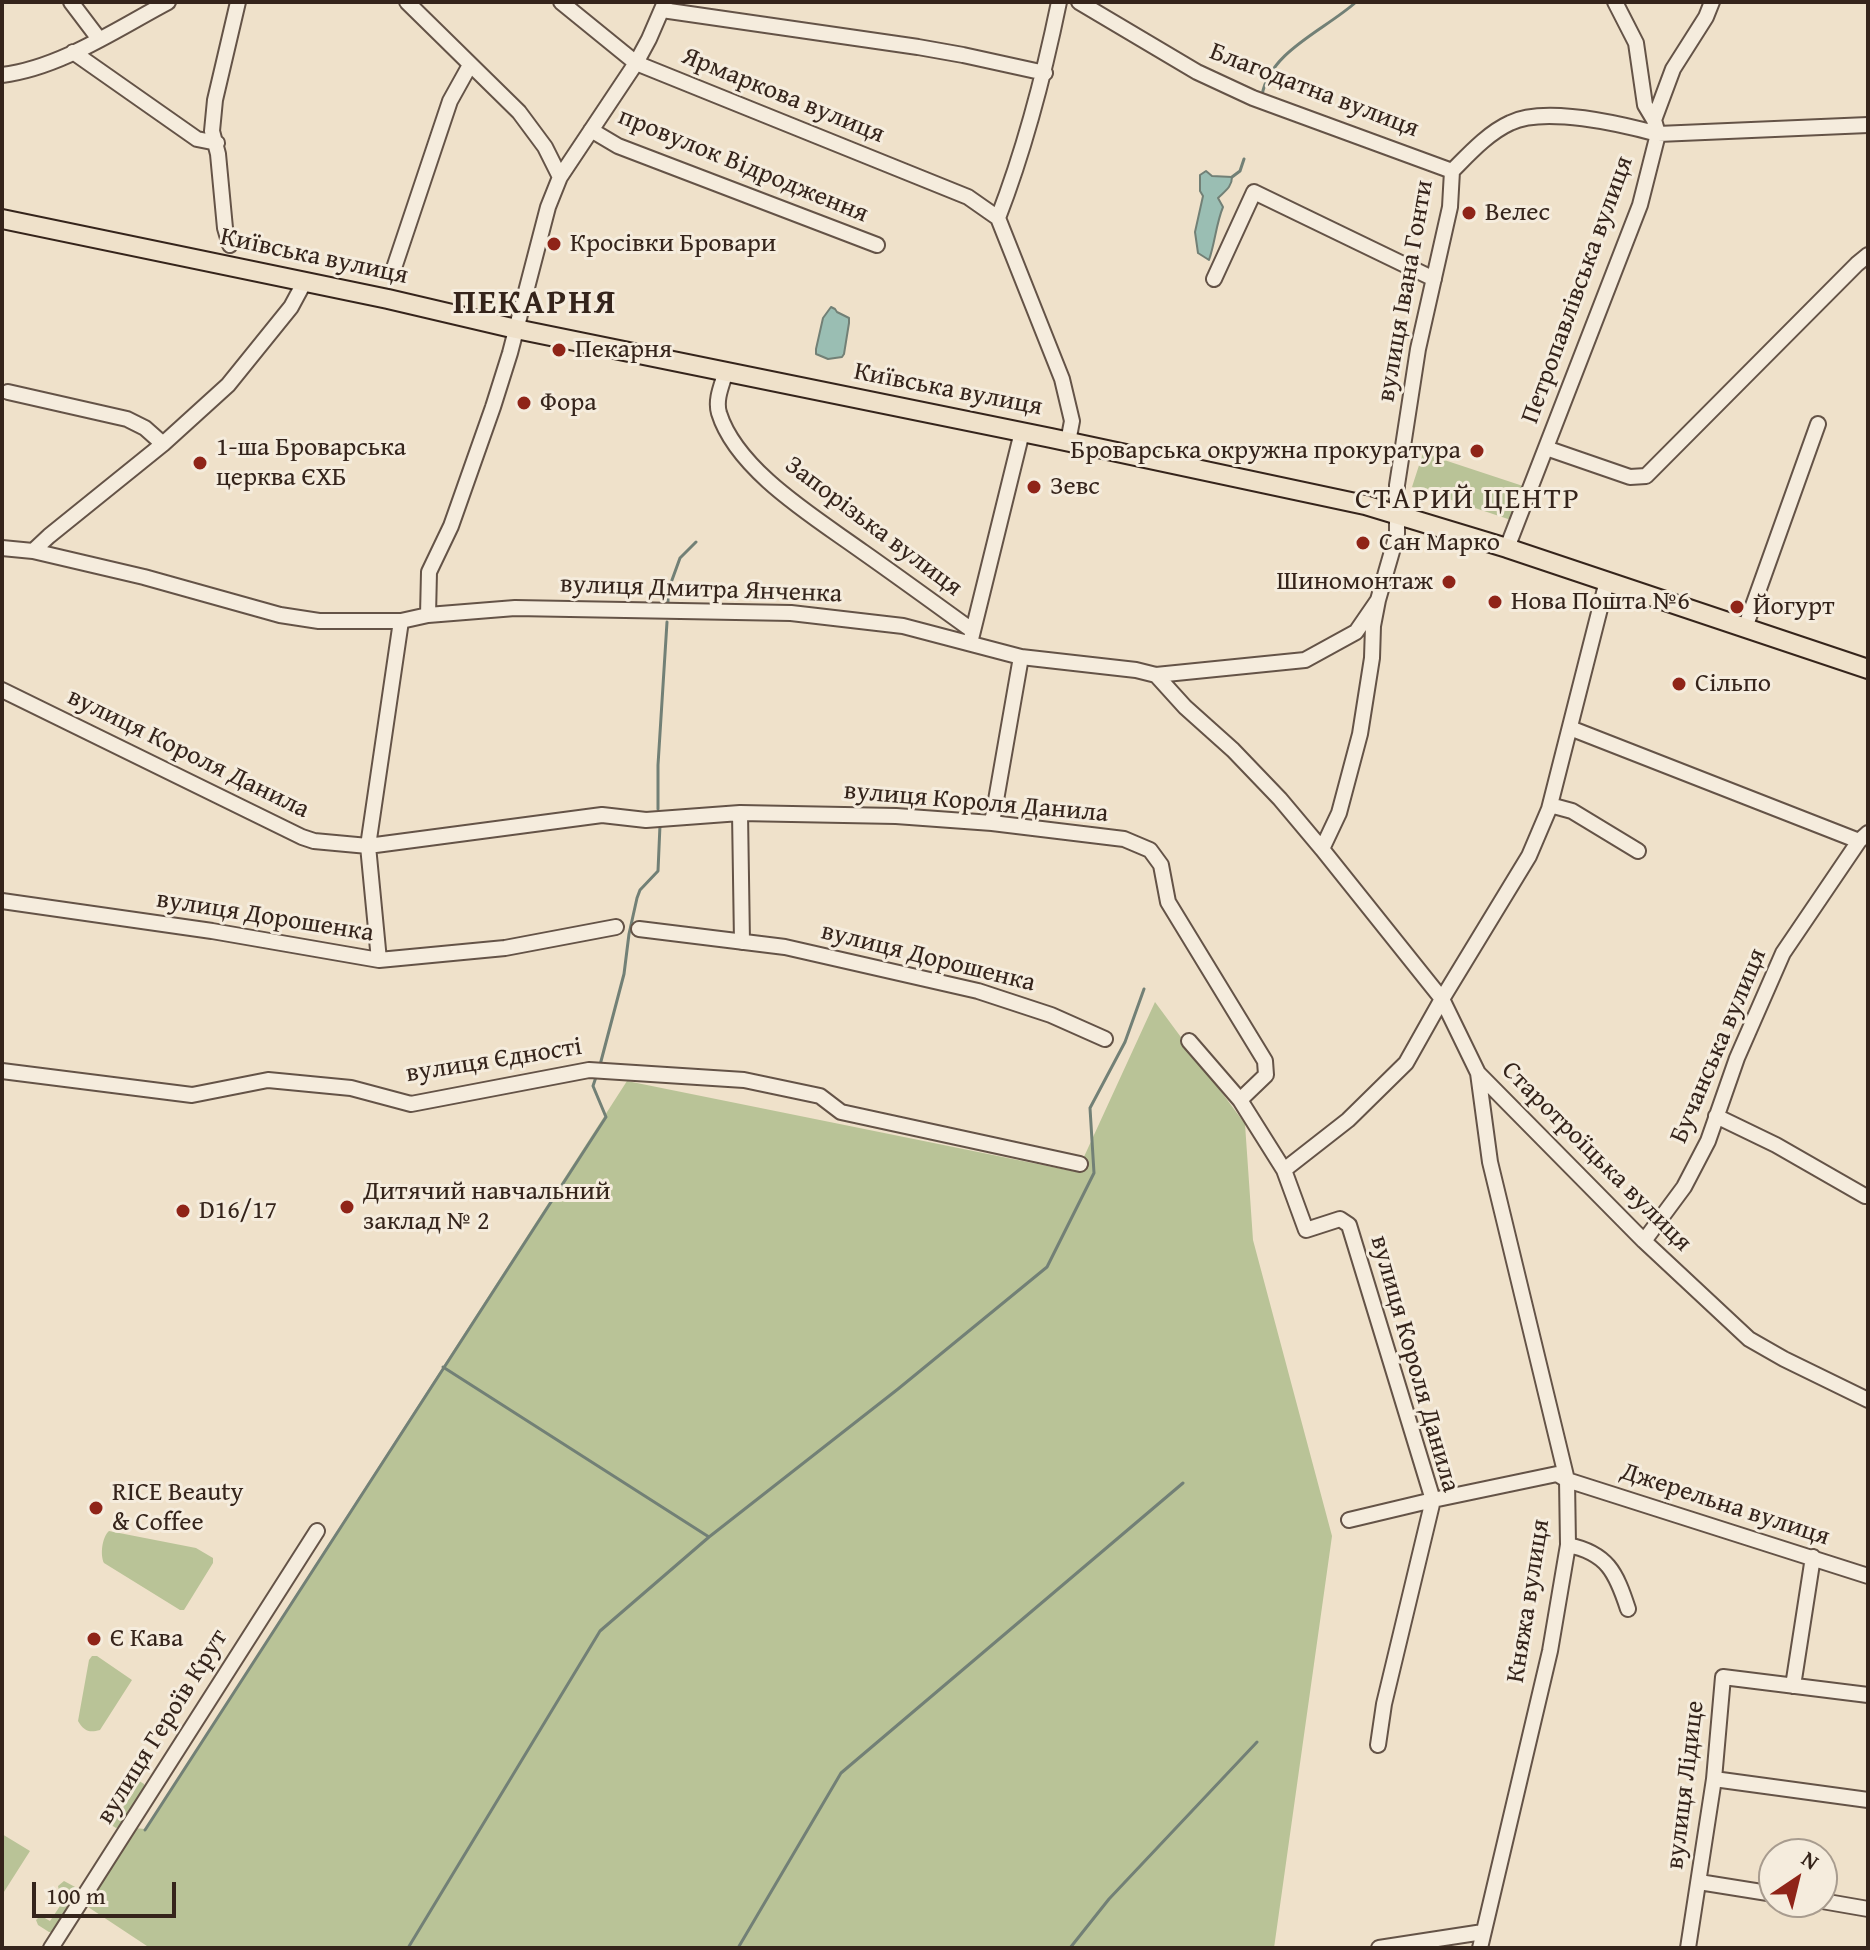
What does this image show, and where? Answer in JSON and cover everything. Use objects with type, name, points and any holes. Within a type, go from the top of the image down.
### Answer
[{"type":"main road","name":"Київська вулиця","points":[[2,219],[305,281],[516,329],[1022,432],[1397,514],[1868,669]]},
{"type":"street","points":[[71,2],[99,39]]},
{"type":"street","points":[[2,75],[51,63],[168,2]]},
{"type":"street","points":[[230,245],[225,228],[217,143],[212,131],[215,100],[238,2]]},
{"type":"street","points":[[407,2],[519,112],[545,147],[560,177]]},
{"type":"street","name":"Ярмаркова вулиця","points":[[561,2],[636,63],[968,197],[998,218]]},
{"type":"street","points":[[1059,2],[1045,73],[998,218],[1062,379],[1072,421],[1068,442]]},
{"type":"street","name":"Благодатна вулиця","points":[[1079,2],[1197,72],[1253,98],[1452,171]]},
{"type":"street","points":[[1615,2],[1636,43],[1645,105],[1656,127]]},
{"type":"street","name":"Петропавлівська вулиця","points":[[1507,548],[1640,205],[1656,127],[1673,69],[1712,2]]},
{"type":"street","points":[[428,615],[429,572],[451,526],[493,407],[548,207],[560,177],[636,63],[664,6],[933,49],[1045,73]]},
{"type":"street","points":[[73,52],[197,139],[217,143]]},
{"type":"street","points":[[392,274],[450,101],[470,65]]},
{"type":"street","points":[[1452,171],[1509,123],[1532,115],[1556,115],[1631,127],[1868,125]]},
{"type":"street","name":"провулок Відродження","points":[[591,130],[618,146],[877,245]]},
{"type":"street","name":"вулиця Івана Гонти","points":[[1378,600],[1397,534],[1397,485],[1418,349],[1450,207],[1452,171]]},
{"type":"street","points":[[1214,279],[1254,192],[1434,279]]},
{"type":"street","points":[[1546,448],[1630,477],[1646,476],[1868,255]]},
{"type":"street","points":[[33,551],[163,444],[228,385],[291,307],[305,281]]},
{"type":"street","name":"Запорізька вулиця","points":[[726,371],[717,404],[728,432],[746,458],[781,493],[972,637]]},
{"type":"street","points":[[8,392],[127,419],[145,428],[163,444]]},
{"type":"street","points":[[1745,628],[1818,424]]},
{"type":"street","points":[[972,637],[1022,432]]},
{"type":"street","name":"вулиця Дмитра Янченка","points":[[4,552],[33,551],[144,577],[280,615],[319,621],[401,621],[428,615],[515,608],[791,613],[972,637],[1021,657],[1156,675],[1305,660],[1356,632],[1378,600]]},
{"type":"street","points":[[1284,1170],[1348,1120],[1406,1063],[1529,856],[1550,805],[1607,581]]},
{"type":"street","points":[[1322,849],[1339,813],[1360,734],[1378,600]]},
{"type":"street","points":[[379,960],[368,846],[401,621]]},
{"type":"street","points":[[1338,643],[1359,643],[1365,646],[1372,658]]},
{"type":"street","points":[[992,823],[1021,657]]},
{"type":"street","name":"Старотроїцька вулиця","points":[[1156,675],[1280,799],[1322,849],[1442,999],[1478,1073],[1644,1241],[1749,1339],[1868,1400]]},
{"type":"street","name":"вулиця Короля Данила","points":[[2,690],[314,841],[368,846],[602,815],[646,820],[740,813],[896,816],[992,823],[1124,839],[1150,850],[1161,865],[1168,902],[1265,1061],[1266,1075],[1240,1100],[1284,1170],[1306,1230],[1340,1219],[1349,1225],[1433,1500],[1384,1704],[1378,1745]]},
{"type":"street","points":[[1570,728],[1863,837]]},
{"type":"street","points":[[1550,805],[1572,811],[1638,851]]},
{"type":"street","points":[[740,813],[742,942]]},
{"type":"street","name":"Бучанська вулиця","points":[[1644,1241],[1684,1187],[1708,1141],[1737,1058],[1783,953],[1863,837]]},
{"type":"street","name":"вулиця Дорошенка","points":[[2,901],[268,940],[379,960],[505,948],[616,927]]},
{"type":"street","name":"вулиця Дорошенка","points":[[639,929],[785,947],[978,991],[1051,1015],[1105,1039]]},
{"type":"street","points":[[1189,1041],[1240,1100]]},
{"type":"street","name":"вулиця Єдності","points":[[2,1071],[192,1095],[268,1080],[351,1088],[411,1104],[589,1070],[744,1080],[820,1096],[841,1112],[1080,1164]]},
{"type":"street","name":"Княжа вулиця","points":[[1478,1073],[1490,1162],[1567,1480],[1568,1545],[1550,1651],[1480,1948]]},
{"type":"street","points":[[1716,1116],[1776,1145],[1865,1196]]},
{"type":"street","name":"Джерельна вулиця","points":[[1349,1520],[1557,1474],[1567,1480],[1868,1576]]},
{"type":"street","name":"вулиця Героїв Крут","points":[[51,1948],[317,1531]]},
{"type":"street","points":[[1568,1545],[1597,1555],[1618,1579],[1628,1609]]},
{"type":"street","points":[[1793,1686],[1813,1557]]},
{"type":"street","name":"вулиця Лідице","points":[[1688,1948],[1714,1779],[1723,1677],[1868,1695]]},
{"type":"street","points":[[1714,1779],[1868,1800]]},
{"type":"street","points":[[1699,1882],[1758,1891]]},
{"type":"street","points":[[1838,1904],[1868,1909]]},
{"type":"street","points":[[1379,1948],[1483,1932]]},
{"type":"green space","points":[[1423,453],[1526,487],[1514,521],[1412,487]]},
{"type":"green space","points":[[1155,1002],[1245,1124],[1253,1240],[1332,1536],[1274,1948],[150,1948],[85,1905],[134,1828],[145,1829],[627,1081],[1077,1172]]},
{"type":"green space","points":[[109,1531],[196,1548],[213,1558],[213,1563],[184,1610],[104,1563],[102,1546]]},
{"type":"green space","points":[[92,1656],[97,1656],[132,1680],[100,1730],[93,1731],[85,1729],[78,1721]]},
{"type":"green space","points":[[131,1776],[144,1784],[145,1789],[120,1827],[116,1828],[105,1821],[103,1815],[110,1812],[117,1816],[133,1793],[125,1782]]},
{"type":"green space","points":[[2,1834],[30,1851],[2,1895]]},
{"type":"green space","points":[[64,1881],[77,1888],[78,1893],[53,1932],[49,1932],[36,1920],[43,1917],[50,1921],[66,1897],[58,1886]]},
{"type":"water","points":[[1206,171],[1212,176],[1232,177],[1229,186],[1218,198],[1223,207],[1209,260],[1198,253],[1195,232],[1203,196],[1200,175]]},
{"type":"water","points":[[831,307],[849,318],[849,323],[844,354],[828,359],[816,354],[816,349],[823,318]]},
{"type":"waterway","points":[[1262,95],[1267,80],[1287,54],[1356,2]]},
{"type":"waterway","points":[[1232,177],[1240,171],[1244,159]]},
{"type":"waterway","points":[[668,604],[668,591],[680,558],[696,542]]},
{"type":"waterway","points":[[658,809],[667,622]]},
{"type":"waterway","points":[[600,1065],[624,974],[637,898],[640,890],[658,871],[660,825]]},
{"type":"waterway","points":[[408,1948],[600,1631],[709,1537],[1047,1267],[1094,1173],[1090,1108],[1125,1042],[1144,989]]},
{"type":"waterway","points":[[145,1830],[606,1117],[593,1086],[596,1077]]},
{"type":"waterway","points":[[443,1367],[709,1537]]},
{"type":"waterway","points":[[738,1948],[841,1773],[1183,1483]]},
{"type":"waterway","points":[[1070,1948],[1109,1899],[1257,1742]]},
{"type":"place","name":"Велес","points":[[1469,213]]},
{"type":"place","name":"Кросівки Бровари","points":[[554,244]]},
{"type":"place","name":"Пекарня","points":[[559,350]]},
{"type":"place","name":"Фора","points":[[524,403]]},
{"type":"place","name":"Броварська окружна прокуратура","points":[[1477,451]]},
{"type":"place","name":"1-ша Броварська церква ЄХБ","points":[[200,463]]},
{"type":"place","name":"Зевс","points":[[1034,487]]},
{"type":"place","name":"Сан Марко","points":[[1363,543]]},
{"type":"place","name":"Шиномонтаж","points":[[1449,582]]},
{"type":"place","name":"Нова Пошта №6","points":[[1495,602]]},
{"type":"place","name":"Йогурт","points":[[1737,607]]},
{"type":"place","name":"Сільпо","points":[[1679,684]]},
{"type":"place","name":"Дитячий навчальний заклад № 2","points":[[347,1207]]},
{"type":"place","name":"D16/17","points":[[183,1211]]},
{"type":"place","name":"RICE Beauty & Coffee","points":[[96,1508]]},
{"type":"place","name":"Є Кава","points":[[94,1639]]},
{"type":"district","name":"ПЕКАРНЯ","points":[[535,304]]},
{"type":"district","name":"СТАРИЙ ЦЕНТР","points":[[1468,500]]}]
